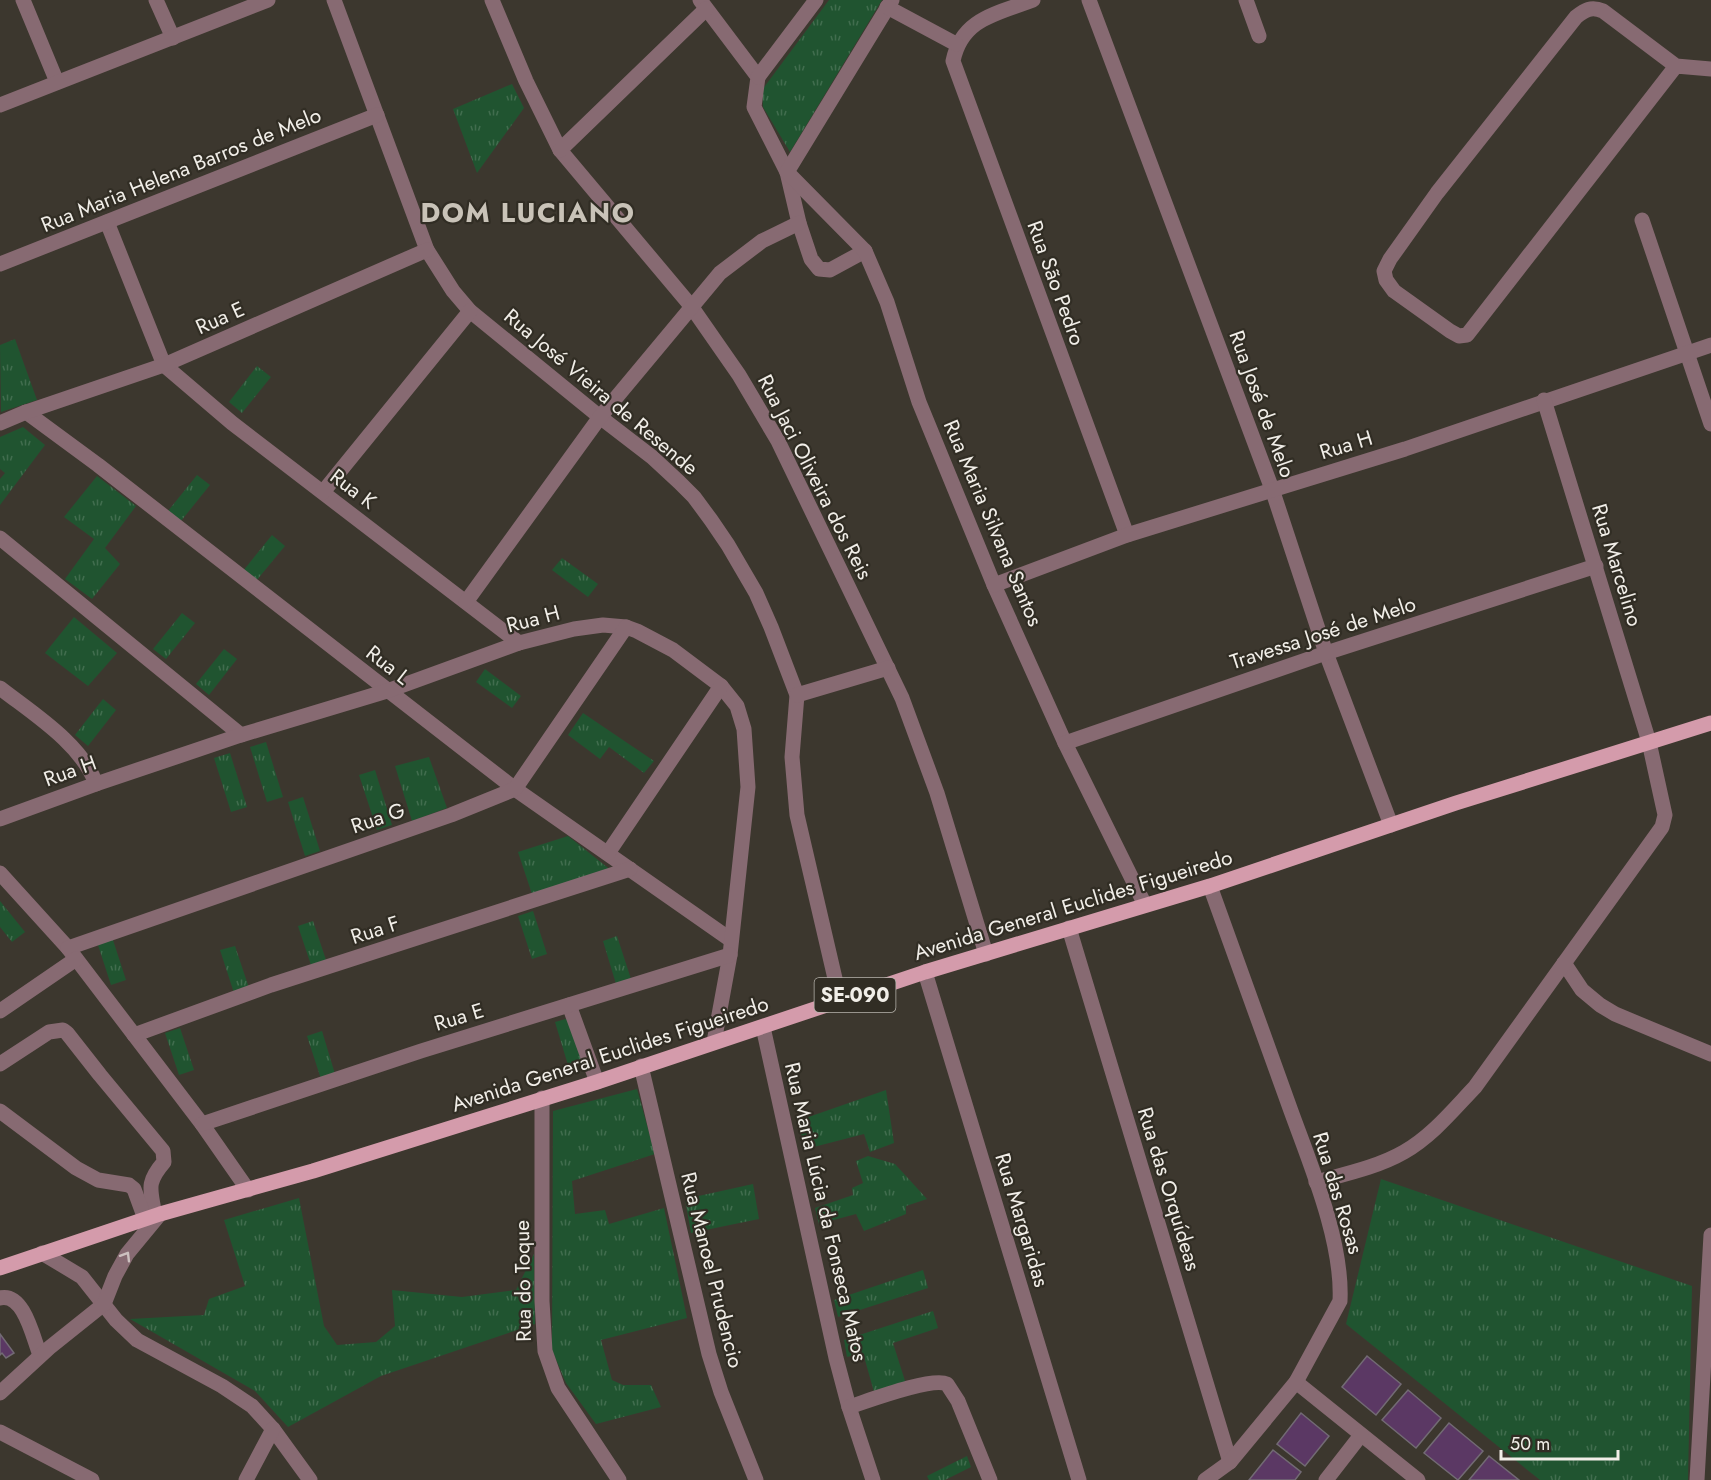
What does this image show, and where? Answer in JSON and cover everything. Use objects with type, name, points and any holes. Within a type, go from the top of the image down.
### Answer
[{"type":"main road","name":"Avenida General Euclides Figueiredo","points":[[0,1268],[153,1216],[313,1172],[597,1082],[925,972],[1210,886],[1391,825],[1711,723]]},
{"type":"street","points":[[23,0],[57,82]]},
{"type":"street","points":[[156,0],[173,38]]},
{"type":"street","points":[[0,105],[268,0]]},
{"type":"street","name":"Rua José Vieira de Resende","points":[[334,0],[427,250],[453,291],[470,311],[672,475],[694,497],[711,520],[756,593],[796,695],[792,757],[797,815],[840,1000]]},
{"type":"street","name":"Rua Jaci Oliveira dos Reis","points":[[492,0],[526,81],[560,150],[692,306],[739,375],[778,441],[902,698],[937,794],[986,954]]},
{"type":"street","points":[[816,0],[758,77],[754,107],[787,172],[799,223],[811,259],[822,270],[833,269],[865,251]]},
{"type":"street","points":[[787,172],[890,4],[956,44],[974,24],[1033,0]]},
{"type":"street","name":"Rua José de Melo","points":[[1089,0],[1272,489],[1326,653],[1391,825]]},
{"type":"street","points":[[1246,0],[1259,36]]},
{"type":"street","points":[[560,150],[703,5],[758,77]]},
{"type":"street","points":[[1676,66],[1468,334],[1463,336],[1450,331],[1394,291],[1386,280],[1384,267],[1437,193],[1576,17],[1587,9],[1595,8],[1603,11],[1676,66],[1711,69]]},
{"type":"street","name":"Rua São Pedro","points":[[956,44],[953,61],[1126,535]]},
{"type":"street","name":"Rua Maria Helena Barros de Melo","points":[[0,264],[377,115]]},
{"type":"street","name":"Rua Maria Silvana Santos","points":[[787,172],[865,251],[887,302],[920,402],[994,585],[1065,743],[1145,905]]},
{"type":"street","points":[[1642,220],[1711,424]]},
{"type":"street","points":[[107,222],[164,365]]},
{"type":"street","points":[[466,602],[600,417],[720,273],[762,241],[799,223]]},
{"type":"street","name":"Rua E","points":[[0,423],[164,365],[427,250]]},
{"type":"street","points":[[323,492],[470,311]]},
{"type":"street","name":"Rua H","points":[[994,585],[1126,535],[1405,448],[1711,345]]},
{"type":"street","name":"Rua K","points":[[164,365],[213,408],[519,643]]},
{"type":"street","name":"Rua Marcelino","points":[[1316,1182],[1402,1153],[1426,1137],[1475,1087],[1662,827],[1665,815],[1649,742],[1544,400]]},
{"type":"street","name":"Rua L","points":[[26,412],[98,465],[514,789],[630,869],[731,948]]},
{"type":"street","points":[[0,538],[241,735]]},
{"type":"street","name":"Travessa José de Melo","points":[[1065,743],[1326,653],[1596,566]]},
{"type":"street","name":"Rua H","points":[[0,819],[241,735],[387,691],[519,643],[594,626],[626,627],[649,636],[673,650],[721,686],[730,695],[741,716],[744,729],[748,787],[731,948],[714,1042]]},
{"type":"street","points":[[514,789],[626,627]]},
{"type":"street","points":[[796,695],[888,668]]},
{"type":"street","points":[[608,853],[721,686]]},
{"type":"street","points":[[0,688],[80,756],[89,767],[96,784]]},
{"type":"street","name":"Rua G","points":[[0,1011],[72,954],[451,815],[514,789]]},
{"type":"street","name":"Rua F","points":[[134,1035],[271,986],[630,869]]},
{"type":"street","points":[[1,875],[72,954],[202,1124],[248,1190]]},
{"type":"street","name":"Rua das Rosas","points":[[1205,1480],[1230,1462],[1296,1382],[1340,1301],[1337,1254],[1316,1182],[1210,886]]},
{"type":"street","name":"Rua das Orquídeas","points":[[1069,928],[1230,1462]]},
{"type":"street","name":"Rua E","points":[[202,1124],[569,1005],[731,948]]},
{"type":"street","points":[[1564,963],[1582,990],[1600,1005],[1615,1014],[1711,1054]]},
{"type":"street","name":"Rua Margaridas","points":[[925,972],[1079,1480]]},
{"type":"street","points":[[569,1005],[597,1082]]},
{"type":"street","name":"Rua Maria Lúcia da Fonseca Matos","points":[[763,1027],[829,1328],[849,1407],[873,1480]]},
{"type":"street","points":[[0,1064],[49,1032],[63,1030],[163,1151],[164,1162],[150,1183],[153,1216],[127,1254],[104,1304],[40,1355],[0,1393]]},
{"type":"street","name":"Rua Manoel Prudencio","points":[[641,1066],[709,1354],[721,1392],[756,1480]]},
{"type":"street","name":"Rua do Toque","points":[[542,1098],[542,1301],[545,1351],[558,1388],[619,1480]]},
{"type":"street","points":[[0,1111],[76,1168],[98,1180],[129,1185],[153,1216]]},
{"type":"street","points":[[1697,1480],[1706,1399],[1711,1235]]},
{"type":"street","points":[[42,1253],[78,1273],[116,1320],[137,1340],[239,1396],[252,1406],[273,1429],[310,1480]]},
{"type":"street","points":[[0,1298],[9,1297],[16,1301],[22,1309],[40,1355]]},
{"type":"street","points":[[849,1407],[926,1383],[940,1381],[947,1383],[958,1401],[990,1480]]},
{"type":"street","points":[[1296,1382],[1418,1480]]},
{"type":"street","points":[[246,1480],[273,1429]]},
{"type":"street","points":[[0,1432],[92,1480]]},
{"type":"street","points":[[1326,1480],[1361,1435]]},
{"type":"green space","points":[[829,0],[882,0],[790,152],[763,107],[762,90]]},
{"type":"green space","points":[[512,84],[524,108],[477,173],[453,109]]},
{"type":"green space","points":[[15,339],[37,400],[1,412],[0,345]]},
{"type":"green space","points":[[257,366],[271,377],[242,413],[229,402]]},
{"type":"green space","points":[[23,427],[45,445],[0,505],[0,479],[5,473],[0,469],[0,437]]},
{"type":"green space","points":[[197,475],[210,485],[181,521],[168,511]]},
{"type":"green space","points":[[97,476],[136,506],[105,548],[120,564],[92,599],[65,579],[94,539],[64,517]]},
{"type":"green space","points":[[272,535],[285,546],[256,581],[243,571]]},
{"type":"green space","points":[[562,558],[598,584],[588,597],[552,570]]},
{"type":"green space","points":[[182,613],[195,623],[166,659],[153,649]]},
{"type":"green space","points":[[74,617],[117,653],[88,686],[45,653]]},
{"type":"green space","points":[[224,649],[237,659],[209,695],[196,684]]},
{"type":"green space","points":[[485,669],[521,696],[512,708],[476,682]]},
{"type":"green space","points":[[103,699],[116,710],[88,746],[75,735]]},
{"type":"green space","points":[[583,713],[654,761],[644,773],[609,747],[600,759],[568,735]]},
{"type":"green space","points":[[266,742],[283,797],[267,802],[250,747]]},
{"type":"green space","points":[[230,753],[247,807],[231,812],[214,758]]},
{"type":"green space","points":[[429,757],[447,808],[412,821],[395,766]]},
{"type":"green space","points":[[375,770],[392,825],[377,830],[359,775]]},
{"type":"green space","points":[[303,797],[320,851],[305,856],[288,802]]},
{"type":"green space","points":[[568,836],[612,871],[532,894],[518,852]]},
{"type":"green space","points":[[0,901],[25,932],[12,942],[0,927]]},
{"type":"green space","points":[[533,911],[547,954],[532,959],[518,916]]},
{"type":"green space","points":[[313,921],[327,963],[312,968],[298,926]]},
{"type":"green space","points":[[617,936],[631,979],[616,984],[603,941]]},
{"type":"green space","points":[[112,937],[126,980],[111,985],[97,942]]},
{"type":"green space","points":[[235,946],[249,988],[234,993],[220,950]]},
{"type":"green space","points":[[569,1018],[583,1060],[568,1065],[555,1022]]},
{"type":"green space","points":[[180,1028],[194,1070],[179,1075],[165,1033]]},
{"type":"green space","points":[[322,1031],[335,1074],[321,1079],[307,1036]]},
{"type":"green space","points":[[637,1089],[655,1154],[572,1181],[575,1214],[605,1210],[609,1224],[664,1208],[687,1318],[601,1340],[612,1380],[623,1385],[651,1385],[661,1407],[596,1424],[566,1383],[552,1350],[553,1111]]},
{"type":"green space","points":[[886,1090],[894,1143],[870,1152],[864,1134],[806,1149],[797,1121]]},
{"type":"green space","points":[[868,1156],[895,1164],[927,1199],[906,1206],[906,1214],[864,1231],[856,1214],[819,1224],[815,1208],[853,1195],[852,1188],[863,1183],[856,1161]]},
{"type":"green space","points":[[1381,1179],[1692,1286],[1688,1480],[1540,1480],[1346,1324]]},
{"type":"green space","points":[[753,1184],[759,1219],[691,1233],[685,1199]]},
{"type":"green space","points":[[299,1198],[324,1326],[337,1345],[376,1342],[395,1326],[392,1290],[462,1297],[516,1290],[534,1254],[535,1324],[381,1376],[288,1427],[255,1391],[130,1319],[204,1315],[209,1299],[245,1286],[224,1220]]},
{"type":"green space","points":[[923,1270],[928,1288],[838,1317],[834,1300]]},
{"type":"green space","points":[[933,1311],[938,1328],[893,1343],[906,1384],[874,1392],[863,1353],[847,1357],[844,1340]]},
{"type":"green space","points":[[967,1456],[971,1467],[945,1480],[929,1480],[927,1476]]},
{"type":"building","points":[[0,1334],[14,1353],[6,1358],[2,1353],[0,1355]]},
{"type":"building","points":[[1367,1356],[1401,1384],[1376,1415],[1342,1387]]},
{"type":"building","points":[[1408,1390],[1441,1418],[1416,1448],[1382,1420]]},
{"type":"building","points":[[1301,1413],[1329,1436],[1305,1466],[1277,1444]]},
{"type":"building","points":[[1449,1423],[1483,1451],[1458,1480],[1424,1453]]},
{"type":"building","points":[[1273,1450],[1301,1472],[1295,1480],[1249,1480]]},
{"type":"building","points":[[1489,1456],[1519,1480],[1469,1480]]},
{"type":"district","name":"DOM LUCIANO","points":[[528,212]]}]
